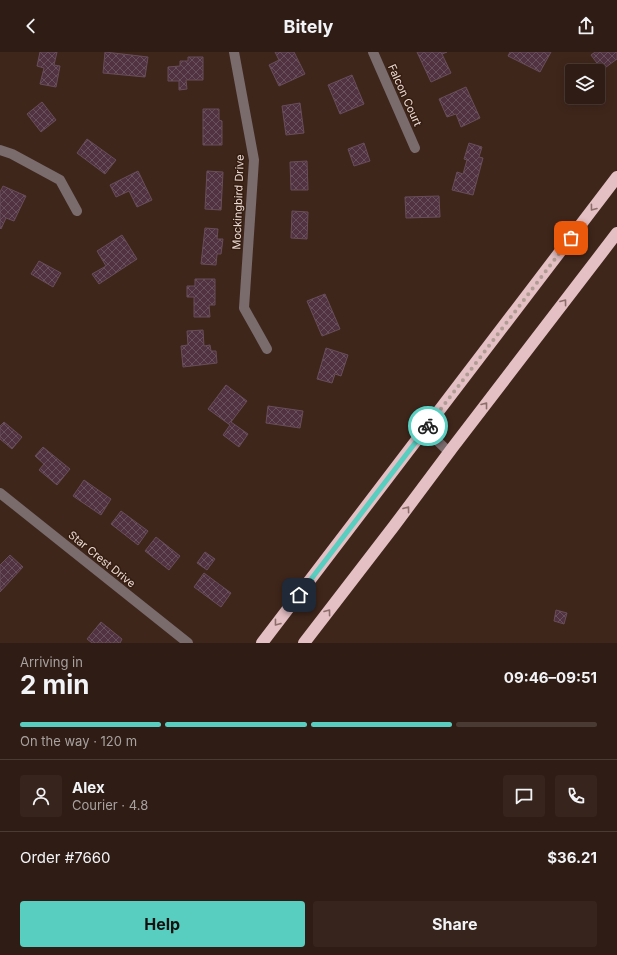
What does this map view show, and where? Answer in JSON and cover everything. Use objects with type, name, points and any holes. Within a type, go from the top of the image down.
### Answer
[{"type":"highway","points":[[262,643],[617,177]]},
{"type":"highway","points":[[304,643],[617,233]]},
{"type":"street","name":"Mockingbird Drive","points":[[234,52],[254,160],[244,308],[267,349]]},
{"type":"street","name":"Falcon Court","points":[[373,52],[415,148]]},
{"type":"street","points":[[0,150],[12,154],[60,180],[77,211]]},
{"type":"street","points":[[425,429],[449,452]]},
{"type":"street","name":"Star Crest Drive","points":[[0,494],[188,643]]},
{"type":"building","points":[[40,52],[57,52],[54,65],[60,66],[56,87],[40,84],[44,68],[37,66]]},
{"type":"building","points":[[105,52],[148,57],[145,77],[103,73]]},
{"type":"building","points":[[275,52],[294,52],[305,74],[279,86],[269,65],[279,60]]},
{"type":"building","points":[[417,52],[447,52],[442,54],[451,73],[431,82]]},
{"type":"building","points":[[510,52],[551,52],[540,72],[508,56]]},
{"type":"building","points":[[595,52],[617,52],[617,59],[605,68],[605,64],[598,64],[591,55]]},
{"type":"building","points":[[188,57],[203,57],[203,80],[186,80],[187,89],[179,90],[179,81],[168,81],[168,67],[180,66],[180,61],[188,61]]},
{"type":"building","points":[[352,75],[364,104],[340,114],[328,85]]},
{"type":"building","points":[[466,87],[480,118],[461,127],[456,114],[447,117],[439,99]]},
{"type":"building","points":[[42,102],[56,120],[41,132],[27,114]]},
{"type":"building","points":[[300,103],[304,133],[286,135],[282,106]]},
{"type":"building","points":[[203,109],[219,109],[219,120],[222,121],[222,145],[203,145]]},
{"type":"building","points":[[87,139],[116,160],[105,174],[77,153]]},
{"type":"building","points":[[364,143],[370,161],[354,166],[348,149]]},
{"type":"building","points":[[469,143],[482,147],[479,157],[483,158],[473,195],[452,190],[457,172],[463,174],[467,160],[464,159]]},
{"type":"building","points":[[307,161],[308,190],[291,190],[290,162]]},
{"type":"building","points":[[138,171],[152,200],[137,207],[129,191],[116,197],[110,185]]},
{"type":"building","points":[[207,171],[223,172],[221,210],[205,209]]},
{"type":"building","points":[[3,186],[26,196],[14,221],[6,218],[1,229],[0,192]]},
{"type":"building","points":[[439,196],[440,217],[406,218],[405,197]]},
{"type":"building","points":[[292,211],[308,212],[307,239],[291,238]]},
{"type":"building","points":[[205,228],[218,229],[217,239],[223,239],[221,254],[217,254],[216,265],[201,264]]},
{"type":"building","points":[[122,235],[137,259],[99,284],[92,274],[106,266],[97,251]]},
{"type":"building","points":[[39,261],[61,273],[53,287],[31,274]]},
{"type":"building","points":[[195,279],[215,279],[215,305],[209,305],[210,317],[194,317],[194,297],[187,297],[187,286],[195,286]]},
{"type":"building","points":[[325,294],[340,329],[322,336],[307,301]]},
{"type":"building","points":[[203,330],[204,346],[210,345],[211,351],[216,351],[217,363],[183,367],[181,346],[188,345],[187,331]]},
{"type":"building","points":[[326,348],[348,355],[341,376],[335,374],[332,383],[317,379]]},
{"type":"building","points":[[226,385],[247,401],[231,422],[248,434],[239,447],[223,435],[230,425],[208,409]]},
{"type":"building","points":[[268,406],[303,411],[300,428],[266,423]]},
{"type":"building","points":[[4,422],[22,437],[12,449],[0,439],[0,426]]},
{"type":"building","points":[[43,447],[70,469],[57,485],[39,470],[44,464],[35,456]]},
{"type":"building","points":[[84,480],[111,499],[101,515],[73,496]]},
{"type":"building","points":[[121,511],[148,531],[138,545],[111,524]]},
{"type":"building","points":[[156,537],[180,556],[169,570],[145,551]]},
{"type":"building","points":[[205,552],[215,559],[207,570],[197,563]]},
{"type":"building","points":[[10,555],[23,567],[0,592],[0,565]]},
{"type":"building","points":[[204,573],[231,593],[221,607],[194,587]]},
{"type":"building","points":[[556,610],[567,613],[564,624],[554,621]]},
{"type":"building","points":[[101,622],[122,639],[120,643],[92,643],[87,639]]},
{"type":"way so far","points":[[428,426],[571,238]]},
{"type":"route","points":[[299,595],[428,426]]}]
